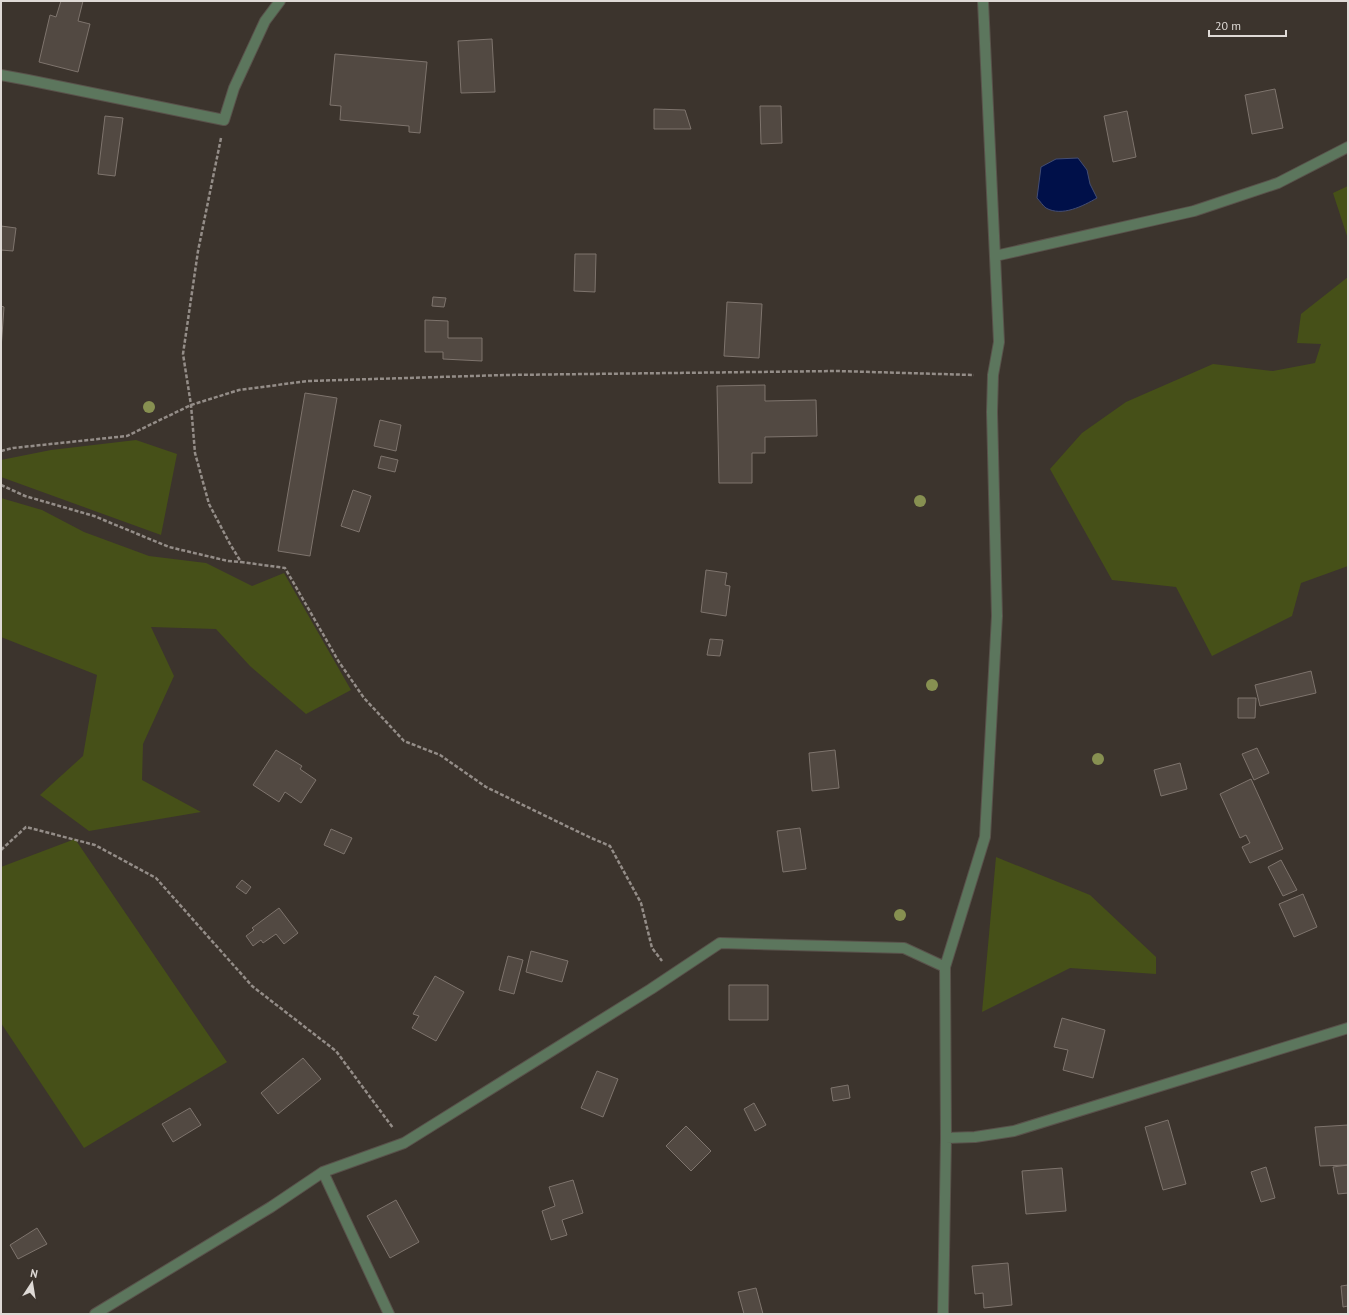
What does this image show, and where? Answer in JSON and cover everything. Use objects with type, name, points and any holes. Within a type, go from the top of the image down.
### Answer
[{"type":"street","points":[[1,75],[224,120],[234,88],[265,21],[280,1]]},
{"type":"street","points":[[943,1314],[946,1138],[946,967],[985,837],[997,616],[992,412],[993,375],[999,342],[983,1]]},
{"type":"street","points":[[995,256],[1194,211],[1278,183],[1348,147]]},
{"type":"street","points":[[95,1314],[270,1207],[323,1172],[404,1143],[672,975],[720,943],[904,948],[946,967]]},
{"type":"street","points":[[946,1138],[975,1137],[1014,1131],[1348,1028]]},
{"type":"street","points":[[323,1172],[389,1314]]},
{"type":"path","points":[[224,120],[198,251],[183,354],[191,405],[195,453],[209,504],[241,562]]},
{"type":"path","points":[[1,451],[13,448],[128,436],[191,405],[239,390],[308,381],[506,375],[837,371],[993,375]]},
{"type":"path","points":[[1,485],[25,496],[94,516],[169,547],[228,561],[286,568],[339,662],[364,698],[404,741],[440,755],[486,787],[610,846],[641,903],[652,948],[672,975]]},
{"type":"path","points":[[1,850],[26,827],[95,845],[156,878],[252,986],[336,1051],[404,1143]]},
{"type":"green space","points":[[1348,186],[1348,239],[1333,193]]},
{"type":"green space","points":[[1348,277],[1348,566],[1301,583],[1292,616],[1212,656],[1176,587],[1112,580],[1050,469],[1082,433],[1126,402],[1213,364],[1273,371],[1315,363],[1321,344],[1297,343],[1301,314]]},
{"type":"green space","points":[[136,440],[177,454],[161,535],[1,477],[1,460],[51,450]]},
{"type":"green space","points":[[1,498],[42,510],[84,532],[149,556],[206,563],[252,586],[284,573],[351,690],[306,714],[250,666],[216,629],[151,627],[174,676],[143,744],[142,780],[201,812],[89,831],[40,795],[83,756],[97,675],[1,637]]},
{"type":"green space","points":[[75,839],[227,1062],[84,1148],[1,1023],[1,867]]},
{"type":"green space","points":[[996,857],[1090,895],[1156,957],[1156,974],[1070,968],[982,1012]]},
{"type":"shaded area","points":[[1078,158],[1087,170],[1090,184],[1097,198],[1079,207],[1065,211],[1046,208],[1037,198],[1041,167],[1056,159]]},
{"type":"building","points":[[61,1],[83,1],[78,21],[90,24],[78,72],[39,62],[50,15],[56,17]]},
{"type":"building","points":[[492,39],[495,92],[461,93],[458,41]]},
{"type":"building","points":[[335,54],[427,62],[420,133],[409,132],[409,126],[340,120],[341,106],[330,105]]},
{"type":"building","points":[[1275,89],[1283,128],[1252,134],[1245,95]]},
{"type":"building","points":[[760,106],[781,106],[782,143],[761,144]]},
{"type":"building","points":[[654,109],[685,110],[691,129],[654,129]]},
{"type":"building","points":[[1127,111],[1136,157],[1113,162],[1104,116]]},
{"type":"building","points":[[105,116],[123,118],[115,176],[98,174]]},
{"type":"building","points":[[1,226],[16,228],[13,251],[1,250]]},
{"type":"building","points":[[575,254],[596,254],[595,292],[574,291]]},
{"type":"building","points":[[433,297],[446,298],[444,307],[432,306]]},
{"type":"building","points":[[727,302],[762,304],[759,358],[724,356]]},
{"type":"building","points":[[1,306],[4,307],[1,349]]},
{"type":"building","points":[[425,320],[448,321],[448,338],[482,338],[482,361],[443,359],[443,352],[425,352]]},
{"type":"building","points":[[765,385],[765,401],[816,400],[817,436],[765,437],[765,453],[752,453],[752,483],[719,483],[717,386]]},
{"type":"building","points":[[305,393],[337,398],[310,556],[278,551]]},
{"type":"building","points":[[380,420],[401,425],[396,451],[374,446]]},
{"type":"building","points":[[381,456],[398,460],[395,472],[378,468]]},
{"type":"building","points":[[353,490],[371,496],[359,532],[341,526]]},
{"type":"building","points":[[706,570],[727,573],[725,585],[730,586],[726,616],[701,612]]},
{"type":"building","points":[[710,639],[723,640],[720,656],[707,655]]},
{"type":"building","points":[[1311,671],[1316,693],[1260,706],[1255,685]]},
{"type":"building","points":[[1238,698],[1256,698],[1255,718],[1238,718]]},
{"type":"building","points":[[1257,748],[1269,773],[1254,780],[1242,754]]},
{"type":"building","points":[[276,750],[302,766],[300,769],[316,780],[301,803],[285,792],[279,802],[253,785]]},
{"type":"building","points":[[835,750],[839,788],[812,791],[809,753]]},
{"type":"building","points":[[1180,763],[1187,789],[1161,796],[1154,770]]},
{"type":"building","points":[[1251,779],[1283,849],[1250,863],[1242,847],[1250,843],[1246,835],[1240,838],[1220,794]]},
{"type":"building","points":[[800,828],[806,869],[783,872],[777,831]]},
{"type":"building","points":[[331,829],[352,838],[344,854],[324,845]]},
{"type":"building","points":[[1281,860],[1297,890],[1283,896],[1268,867]]},
{"type":"building","points":[[242,880],[251,887],[246,894],[236,887]]},
{"type":"building","points":[[1303,894],[1317,927],[1294,937],[1279,904]]},
{"type":"building","points":[[279,908],[298,933],[284,944],[276,934],[263,943],[261,940],[253,946],[246,936],[254,930],[252,928]]},
{"type":"building","points":[[531,951],[568,961],[562,982],[526,972]]},
{"type":"building","points":[[508,956],[523,960],[514,994],[499,990]]},
{"type":"building","points":[[435,976],[464,992],[436,1041],[412,1028],[419,1016],[413,1014]]},
{"type":"building","points":[[729,985],[768,985],[768,1020],[729,1020]]},
{"type":"building","points":[[1062,1018],[1105,1030],[1093,1078],[1063,1070],[1068,1050],[1054,1047]]},
{"type":"building","points":[[303,1058],[321,1079],[278,1114],[261,1093]]},
{"type":"building","points":[[597,1071],[618,1079],[603,1117],[581,1108]]},
{"type":"building","points":[[848,1085],[850,1098],[833,1101],[831,1088]]},
{"type":"building","points":[[754,1103],[766,1125],[755,1131],[744,1109]]},
{"type":"building","points":[[190,1108],[201,1125],[173,1142],[162,1124]]},
{"type":"building","points":[[1168,1120],[1186,1184],[1163,1190],[1145,1127]]},
{"type":"building","points":[[1348,1125],[1348,1165],[1320,1166],[1315,1127]]},
{"type":"building","points":[[686,1126],[711,1151],[691,1171],[666,1146]]},
{"type":"building","points":[[1348,1165],[1348,1193],[1338,1194],[1333,1167]]},
{"type":"building","points":[[1266,1167],[1275,1198],[1261,1202],[1251,1172]]},
{"type":"building","points":[[1062,1168],[1066,1211],[1026,1214],[1022,1171]]},
{"type":"building","points":[[573,1180],[583,1213],[562,1220],[567,1235],[551,1240],[542,1211],[555,1206],[549,1187]]},
{"type":"building","points":[[396,1200],[419,1242],[390,1258],[367,1216]]},
{"type":"building","points":[[37,1228],[47,1244],[18,1259],[10,1245]]},
{"type":"building","points":[[1008,1263],[1012,1305],[984,1308],[983,1293],[975,1294],[972,1266]]},
{"type":"building","points":[[1348,1285],[1348,1306],[1343,1307],[1341,1286]]},
{"type":"building","points":[[756,1288],[763,1314],[744,1314],[738,1292]]}]
